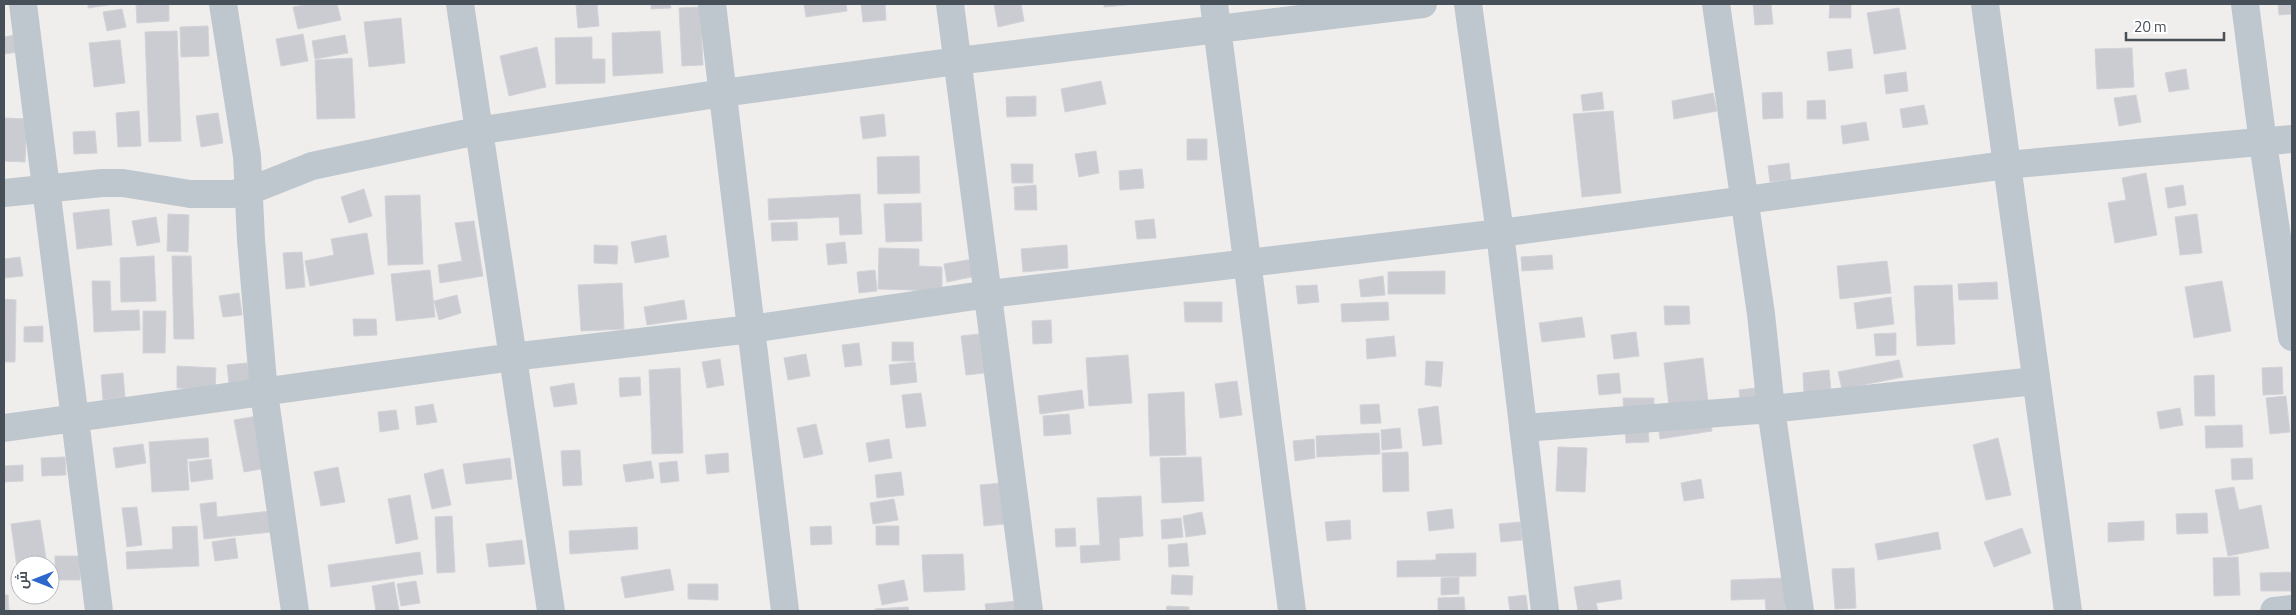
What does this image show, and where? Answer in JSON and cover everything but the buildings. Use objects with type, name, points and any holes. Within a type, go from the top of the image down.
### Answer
[{"type":"street","points":[[23,4],[44,188],[99,611]]},
{"type":"street","points":[[223,4],[247,156],[251,240],[264,393],[295,611]]},
{"type":"street","points":[[460,4],[551,611]]},
{"type":"street","points":[[712,4],[785,611]]},
{"type":"street","points":[[950,4],[1029,611]]},
{"type":"street","points":[[4,193],[44,188],[123,183],[214,196],[249,191],[312,166],[478,131],[723,93],[957,61],[1215,16],[1423,4]]},
{"type":"street","points":[[1468,4],[1500,233],[1546,611]]},
{"type":"street","points":[[1716,4],[1761,314],[1771,409],[1800,611]]},
{"type":"street","points":[[1985,4],[2035,381],[2068,611]]},
{"type":"street","points":[[2245,4],[2263,143],[2292,337]]},
{"type":"street","points":[[1215,16],[1292,611]]},
{"type":"street","points":[[4,428],[74,420],[512,357],[751,328],[989,294],[1500,233],[2006,165],[2292,139]]},
{"type":"street","points":[[1524,428],[1771,409],[2035,381]]},
{"type":"street","points":[[2274,611],[2292,609]]}]
